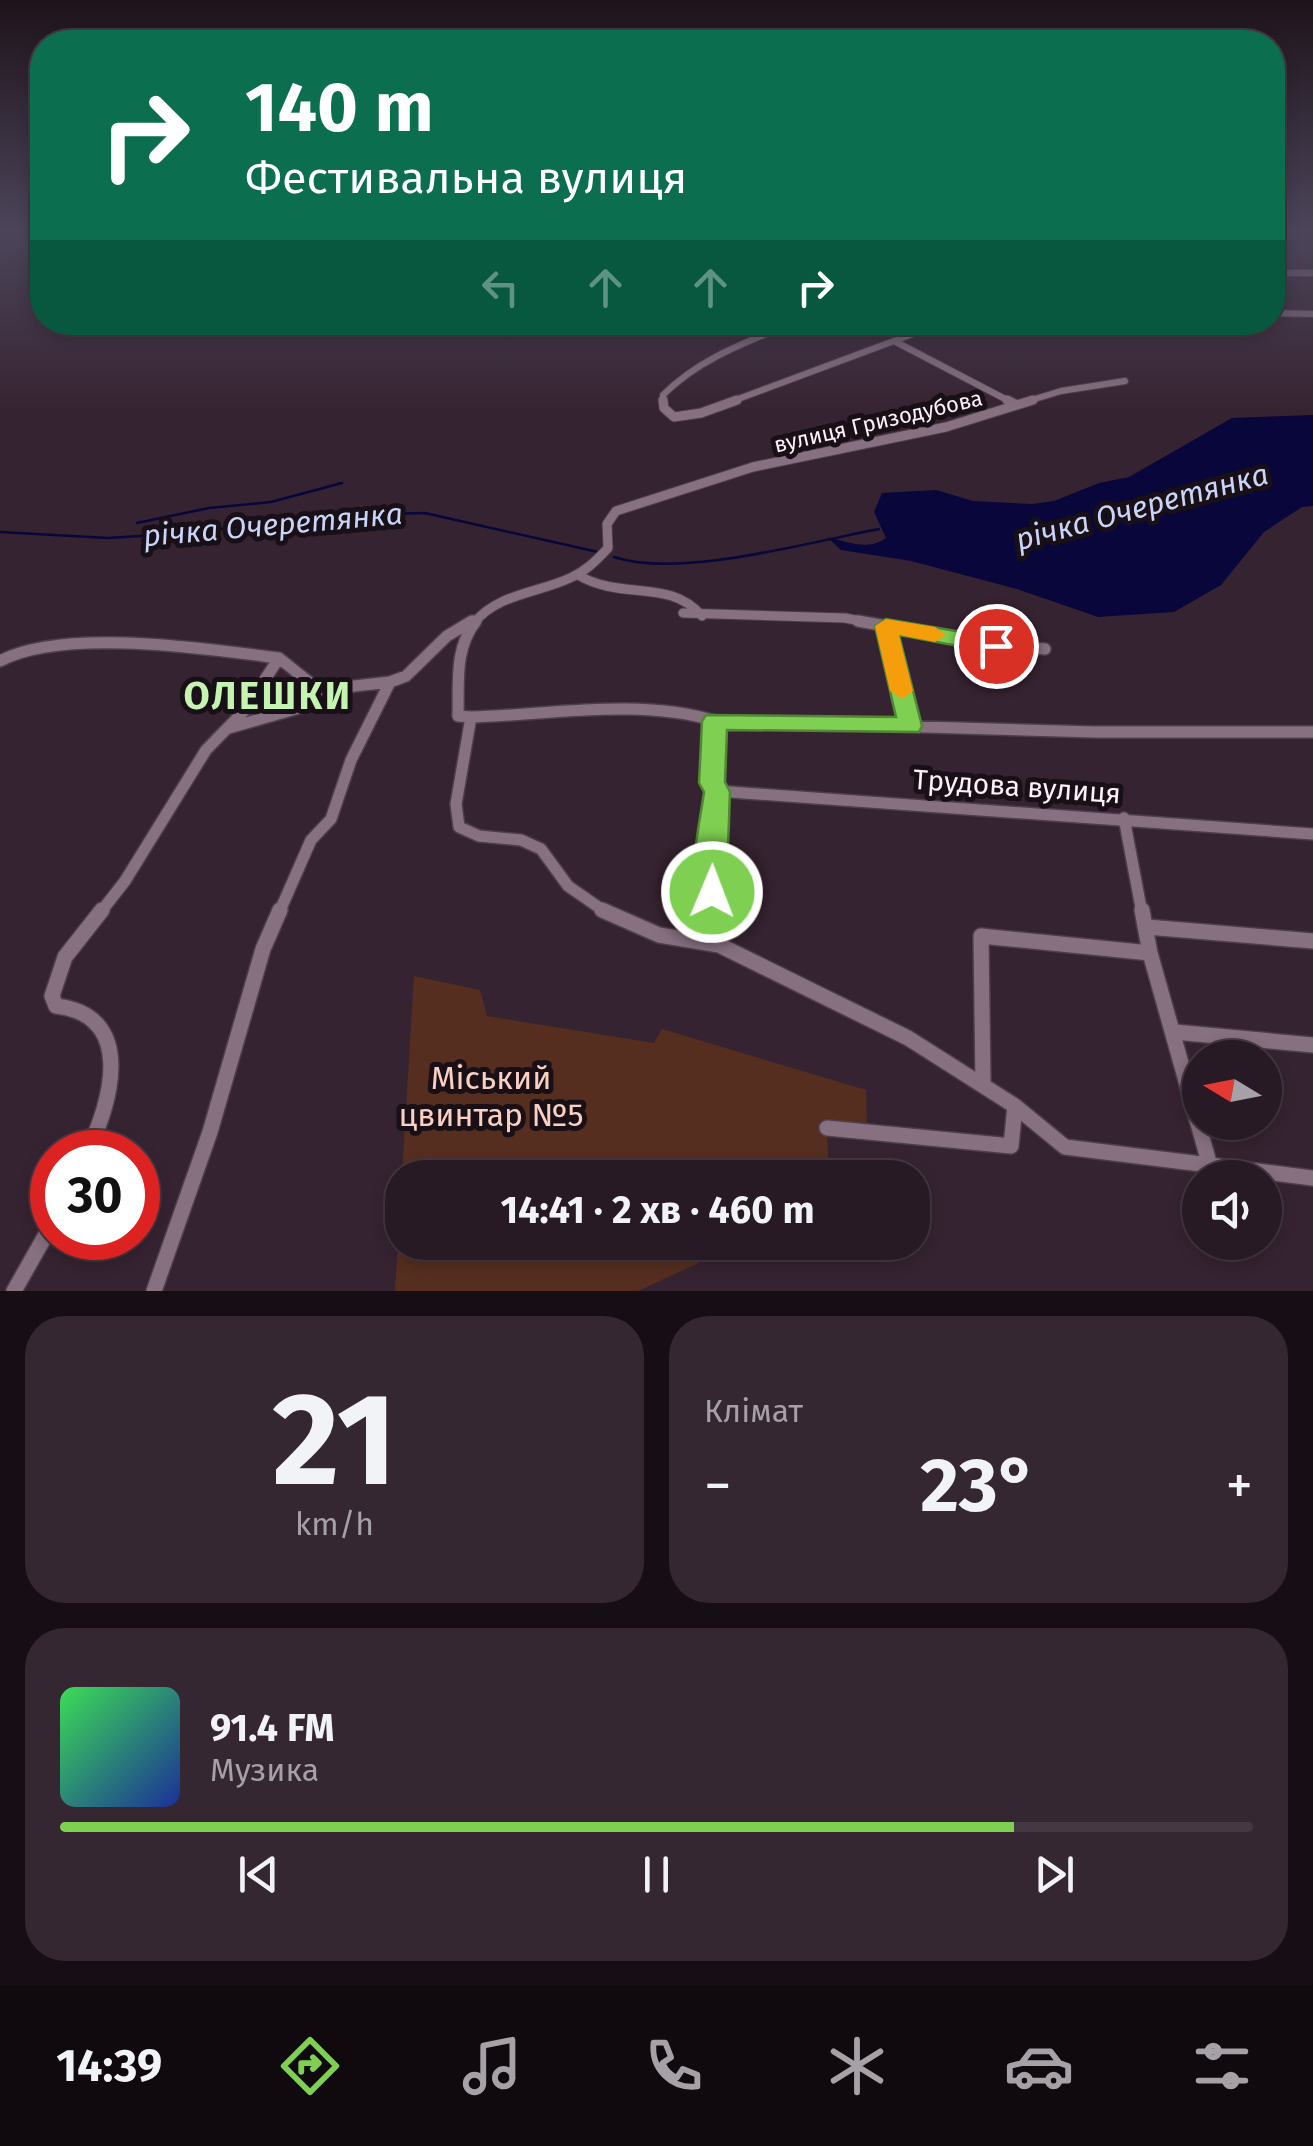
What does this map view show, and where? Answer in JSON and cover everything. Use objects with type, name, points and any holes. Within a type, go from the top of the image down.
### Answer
[{"type":"street","points":[[1285,313],[1313,314]]},
{"type":"street","points":[[760,335],[724,348],[701,366],[682,373],[663,395],[664,408],[674,417],[702,414],[913,335]]},
{"type":"street","points":[[896,342],[1015,404]]},
{"type":"street","name":"вулиця Гризодубова","points":[[578,575],[602,557],[610,518],[621,508],[704,486],[753,467],[946,427],[1061,391],[1125,381]]},
{"type":"street","points":[[229,728],[300,708],[319,690],[390,682],[406,676],[447,636],[493,604],[578,575],[602,588],[677,595],[696,606],[702,616]]},
{"type":"street","points":[[683,613],[845,618],[996,646],[1045,649]]},
{"type":"street","points":[[474,620],[459,660],[458,716],[656,712],[706,716],[715,721],[1096,732],[1313,732]]},
{"type":"street","points":[[886,626],[910,726]]},
{"type":"street","points":[[0,661],[6,654],[52,644],[225,650],[279,658],[319,690]]},
{"type":"street","points":[[96,1130],[115,1071],[109,1045],[96,1024],[83,1012],[56,1006],[52,996],[66,957],[125,881],[206,750],[229,728],[279,658]]},
{"type":"street","points":[[154,1291],[210,1132],[264,950],[311,840],[332,819],[350,760],[390,682]]},
{"type":"street","points":[[470,717],[456,804],[459,827],[472,836],[526,842],[544,850],[554,872],[568,886],[630,922],[670,939],[720,945],[870,1014],[929,1046],[983,1082],[1065,1147],[1182,1162]]},
{"type":"street","points":[[715,721],[712,783],[717,792],[710,856],[720,945]]},
{"type":"street","name":"Трудова вулиця","points":[[717,792],[1313,834]]},
{"type":"street","points":[[1124,818],[1150,954],[1208,1160]]},
{"type":"street","points":[[1147,927],[1313,940]]},
{"type":"street","points":[[983,1082],[982,936],[1150,954]]},
{"type":"street","points":[[1174,1032],[1313,1045]]},
{"type":"street","points":[[827,1128],[1011,1146],[1015,1106]]},
{"type":"street","points":[[1282,1174],[1313,1178]]},
{"type":"street","points":[[14,1291],[32,1260]]},
{"type":"green space","name":"Міський цвинтар №5","points":[[414,976],[480,990],[487,1016],[654,1043],[662,1029],[866,1090],[867,1132],[827,1129],[828,1160],[403,1160]]},
{"type":"green space","name":"Міський цвинтар №5","points":[[397,1260],[705,1260],[638,1291],[395,1291]]},
{"type":"water","points":[[1313,415],[1313,506],[1302,507],[1264,532],[1221,585],[1174,612],[1098,617],[1017,589],[911,561],[841,550],[827,537],[865,545],[886,538],[874,512],[882,493],[936,490],[973,501],[1054,501],[1099,483],[1129,477],[1232,418]]},
{"type":"waterway","points":[[137,523],[209,508],[271,502],[342,483]]},
{"type":"waterway","name":"річка Очеретянка","points":[[0,532],[108,538],[189,533],[330,515],[425,513],[598,552]]},
{"type":"waterway","name":"річка Очеретянка","points":[[614,557],[641,563],[708,561],[879,529]]},
{"type":"slow traffic","points":[[902,691],[886,626],[935,635]]},
{"type":"district","name":"ОЛЕШКИ","points":[[268,696]]},
{"type":"route","points":[[712,892],[710,856],[717,792],[712,783],[715,721],[910,726],[886,626],[996,646]]}]
